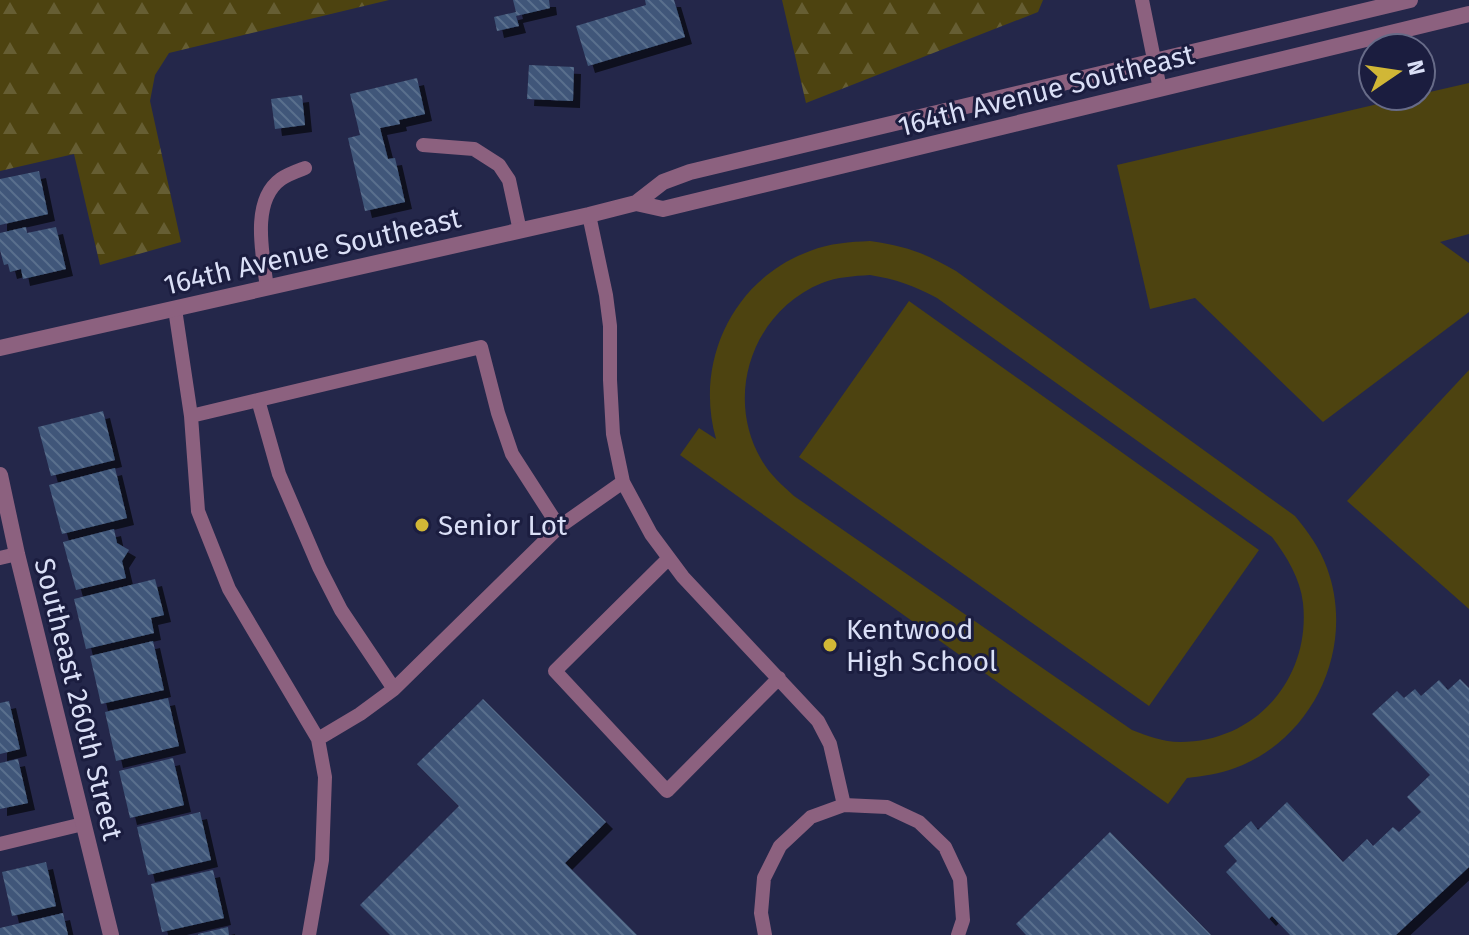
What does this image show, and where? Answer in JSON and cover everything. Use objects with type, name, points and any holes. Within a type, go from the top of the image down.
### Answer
[{"type":"street","name":"164th Avenue Southeast","points":[[0,348],[589,215],[636,203],[663,182],[690,172],[1410,0]]},
{"type":"street","name":"164th Avenue Southeast","points":[[636,203],[663,209],[1469,14]]},
{"type":"street","name":"Southeast 260th Street","points":[[0,475],[8,556],[111,935]]},
{"type":"lane","points":[[1142,0],[1160,89]]},
{"type":"lane","points":[[423,145],[474,149],[499,165],[509,180],[520,231]]},
{"type":"lane","points":[[267,288],[261,240],[266,197],[280,179],[305,168]]},
{"type":"lane","points":[[589,215],[610,326],[613,434],[623,482],[651,534],[683,577],[818,721],[830,744],[844,805]]},
{"type":"lane","points":[[175,309],[191,416],[198,511],[229,589],[318,739],[325,777],[322,860],[309,935]]},
{"type":"lane","points":[[191,416],[481,347],[512,454],[559,527]]},
{"type":"lane","points":[[258,400],[279,474],[319,567],[341,610],[394,689]]},
{"type":"lane","points":[[318,739],[394,689],[559,527],[623,482]]},
{"type":"lane","points":[[669,558],[555,671],[667,791],[779,678]]},
{"type":"lane","points":[[765,935],[761,913],[764,878],[780,846],[811,817],[844,805],[887,807],[919,822],[945,847],[960,879],[963,920],[958,935]]},
{"type":"lane","points":[[0,844],[83,824]]},
{"type":"green space","points":[[0,0],[389,0],[169,53],[155,75],[150,101],[181,242],[100,265],[74,154],[0,171]]},
{"type":"green space","points":[[782,0],[1043,0],[1038,12],[806,103]]},
{"type":"green space","points":[[1469,83],[1469,234],[1440,242],[1469,263],[1469,312],[1323,422],[1195,298],[1150,309],[1117,165],[1357,109],[1357,112],[1437,112],[1437,90]]},
{"type":"green space","points":[[870,241],[905,248],[956,271],[1295,516],[1313,540],[1327,568],[1335,598],[1336,628],[1322,687],[1287,736],[1263,754],[1235,768],[1187,778],[1168,804],[680,455],[699,428],[716,439],[711,410],[711,381],[716,353],[726,327],[741,302],[760,281],[783,264],[810,251],[840,243]],"holes":[[[870,275],[905,284],[937,298],[1272,537],[1296,576],[1303,603],[1303,631],[1298,656],[1288,680],[1273,701],[1254,718],[1232,731],[1207,739],[1162,740],[1132,730],[794,496],[772,474],[761,459],[750,434],[745,408],[746,383],[752,358],[763,334],[778,313],[798,296],[834,279]]]},
{"type":"green space","points":[[909,301],[1259,550],[1149,706],[799,457]]},
{"type":"green space","points":[[1469,370],[1469,609],[1347,501]]},
{"type":"building","points":[[513,0],[549,0],[550,8],[516,16],[519,26],[497,31],[494,17],[516,12]]},
{"type":"building","points":[[645,0],[674,0],[685,37],[588,66],[576,26],[646,5]]},
{"type":"building","points":[[529,65],[574,67],[573,101],[527,99]]},
{"type":"building","points":[[417,78],[425,114],[380,128],[388,159],[395,158],[405,202],[365,211],[348,138],[360,135],[350,94]]},
{"type":"building","points":[[302,95],[305,125],[275,129],[271,99]]},
{"type":"building","points":[[39,171],[48,214],[0,225],[0,179]]},
{"type":"building","points":[[26,227],[27,233],[56,227],[66,269],[23,279],[21,269],[10,272],[8,264],[4,265],[0,250],[0,233]]},
{"type":"building","points":[[103,411],[115,460],[51,476],[38,427]]},
{"type":"building","points":[[115,468],[127,518],[62,534],[49,485]]},
{"type":"building","points":[[114,529],[117,543],[129,550],[122,561],[126,578],[76,590],[63,542]]},
{"type":"building","points":[[155,579],[164,615],[151,618],[154,633],[86,649],[74,599]]},
{"type":"building","points":[[153,641],[164,690],[101,704],[90,656]]},
{"type":"building","points":[[1460,679],[1469,688],[1469,867],[1396,935],[1290,935],[1272,916],[1269,919],[1226,872],[1237,861],[1224,846],[1251,821],[1258,830],[1287,802],[1343,862],[1367,839],[1373,846],[1393,827],[1399,832],[1421,812],[1407,797],[1430,775],[1372,714],[1397,691],[1404,698],[1415,689],[1421,696],[1439,680],[1448,690]]},
{"type":"building","points":[[168,698],[179,746],[116,761],[105,712]]},
{"type":"building","points":[[483,699],[606,822],[565,863],[637,935],[390,935],[360,905],[459,806],[417,764]]},
{"type":"building","points":[[9,701],[20,749],[0,754],[0,703]]},
{"type":"building","points":[[173,758],[184,805],[130,818],[119,771]]},
{"type":"building","points":[[18,759],[28,803],[0,809],[0,763]]},
{"type":"building","points":[[200,812],[211,860],[148,875],[137,827]]},
{"type":"building","points":[[1110,832],[1211,935],[1026,935],[1016,924]]},
{"type":"building","points":[[46,862],[56,906],[12,916],[2,872]]},
{"type":"building","points":[[213,870],[224,918],[162,932],[151,884]]},
{"type":"building","points":[[63,913],[68,935],[0,935],[0,928]]},
{"type":"building","points":[[228,927],[229,935],[198,935],[198,934]]},
{"type":"place","name":"Senior Lot","points":[[422,525]]},
{"type":"place","name":"Kentwood High School","points":[[830,645]]}]
